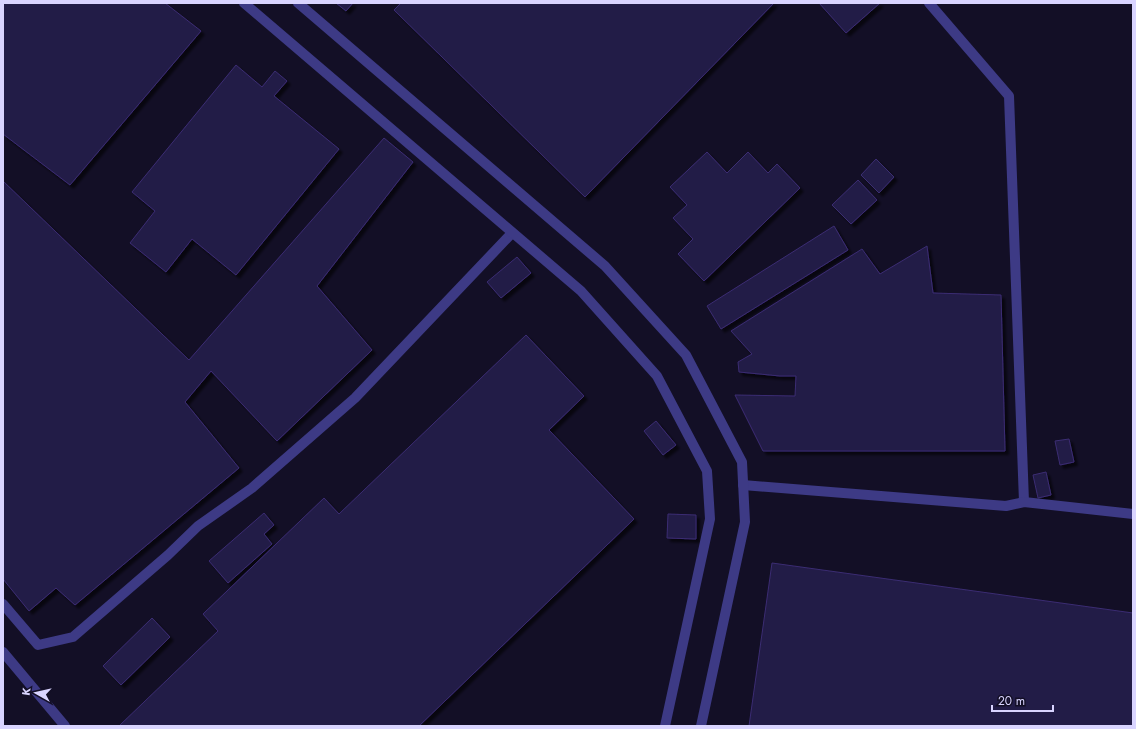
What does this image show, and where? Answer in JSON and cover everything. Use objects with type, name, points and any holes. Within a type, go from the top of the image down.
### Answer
[{"type":"street","points":[[244,3],[581,291],[657,376],[707,471],[710,519],[665,726]]},
{"type":"street","points":[[298,3],[605,266],[686,355],[742,462],[745,522],[701,726]]},
{"type":"street","points":[[929,3],[1009,96],[1024,502]]},
{"type":"street","points":[[3,604],[38,645],[73,637],[168,555],[198,526],[252,488],[355,398],[512,233]]},
{"type":"street","points":[[743,485],[1006,506],[1024,502],[1133,514]]},
{"type":"street","points":[[3,652],[65,726]]},
{"type":"building","points":[[3,3],[165,3],[201,31],[70,185],[3,134]]},
{"type":"building","points":[[336,3],[353,3],[346,11]]},
{"type":"building","points":[[401,3],[774,3],[585,197],[394,10]]},
{"type":"building","points":[[819,3],[880,3],[846,33]]},
{"type":"building","points":[[236,65],[262,87],[275,71],[287,81],[274,96],[339,149],[236,275],[192,239],[166,272],[130,243],[155,211],[132,192]]},
{"type":"building","points":[[384,138],[413,162],[317,286],[372,350],[277,441],[211,371],[185,402],[239,468],[75,605],[56,588],[29,611],[3,579],[3,181],[189,360]]},
{"type":"building","points":[[707,152],[727,173],[748,152],[768,173],[777,164],[800,188],[704,281],[678,254],[693,239],[673,218],[687,205],[670,187]]},
{"type":"building","points":[[876,159],[894,177],[879,193],[861,175]]},
{"type":"building","points":[[858,180],[877,200],[851,224],[832,205]]},
{"type":"building","points":[[834,226],[848,250],[721,329],[707,306]]},
{"type":"building","points":[[927,246],[933,293],[1001,295],[1005,451],[763,451],[735,395],[795,396],[796,376],[739,372],[738,362],[752,354],[731,331],[862,249],[880,274]]},
{"type":"building","points":[[517,257],[531,273],[501,298],[487,282]]},
{"type":"building","points":[[526,335],[584,396],[549,430],[634,519],[419,726],[119,726],[218,631],[203,614],[324,498],[339,514]]},
{"type":"building","points":[[656,421],[676,445],[663,455],[644,431]]},
{"type":"building","points":[[1069,439],[1074,462],[1060,465],[1055,441]]},
{"type":"building","points":[[1046,472],[1051,495],[1038,498],[1033,475]]},
{"type":"building","points":[[264,513],[274,525],[264,534],[272,544],[228,583],[209,561]]},
{"type":"building","points":[[668,514],[696,515],[696,539],[667,538]]},
{"type":"building","points":[[772,563],[1133,613],[1133,726],[749,726]]},
{"type":"building","points":[[152,618],[170,637],[121,685],[103,666]]}]
